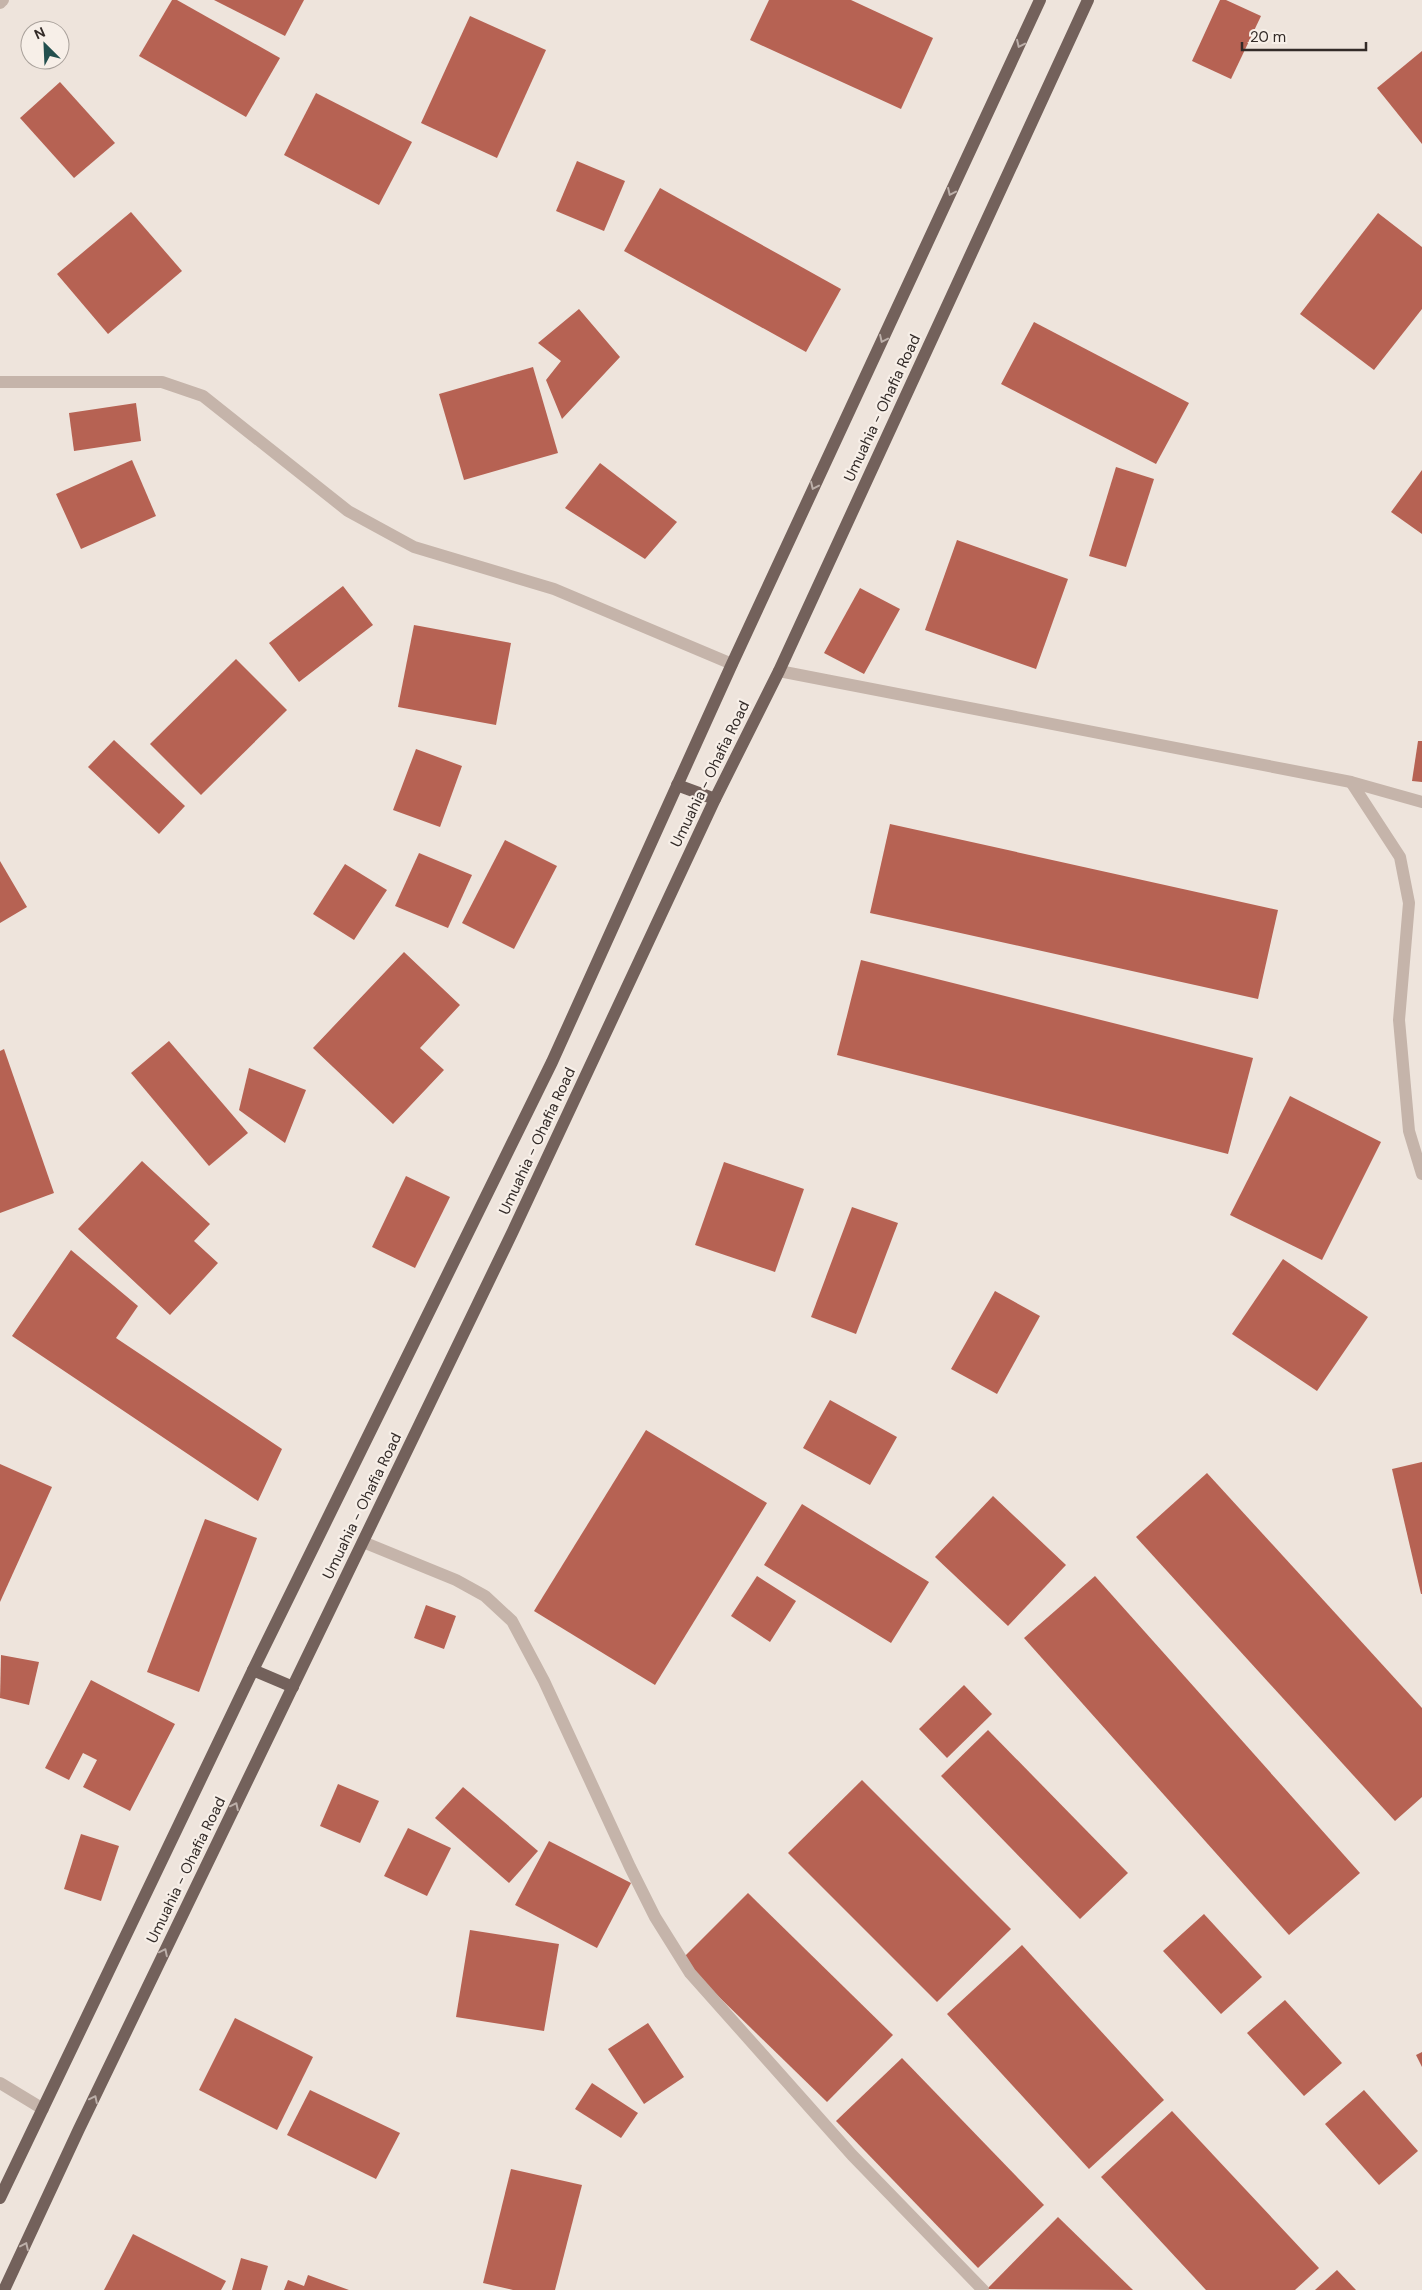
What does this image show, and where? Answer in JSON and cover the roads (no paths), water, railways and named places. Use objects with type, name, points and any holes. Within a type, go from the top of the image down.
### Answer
[{"type":"main road","name":"Umuahia - Ohafia Road","points":[[0,2198],[253,1670],[552,1062],[732,664],[1040,0]]},
{"type":"main road","name":"Umuahia - Ohafia Road","points":[[4,2290],[79,2129],[513,1231],[715,799],[779,670],[1088,0]]},
{"type":"main road","points":[[677,785],[715,799]]},
{"type":"main road","points":[[253,1670],[293,1687]]},
{"type":"street","points":[[0,3],[4,0]]},
{"type":"street","points":[[0,382],[162,382],[203,396],[348,511],[414,546],[554,589],[732,664]]},
{"type":"street","points":[[779,670],[1351,782],[1422,802]]},
{"type":"street","points":[[1351,782],[1400,857],[1409,903],[1399,1020],[1409,1131],[1422,1174]]},
{"type":"street","points":[[363,1542],[456,1580],[485,1596],[512,1621],[544,1681],[655,1917],[690,1973],[852,2154],[983,2290]]},
{"type":"street","points":[[0,2083],[43,2109]]}]
